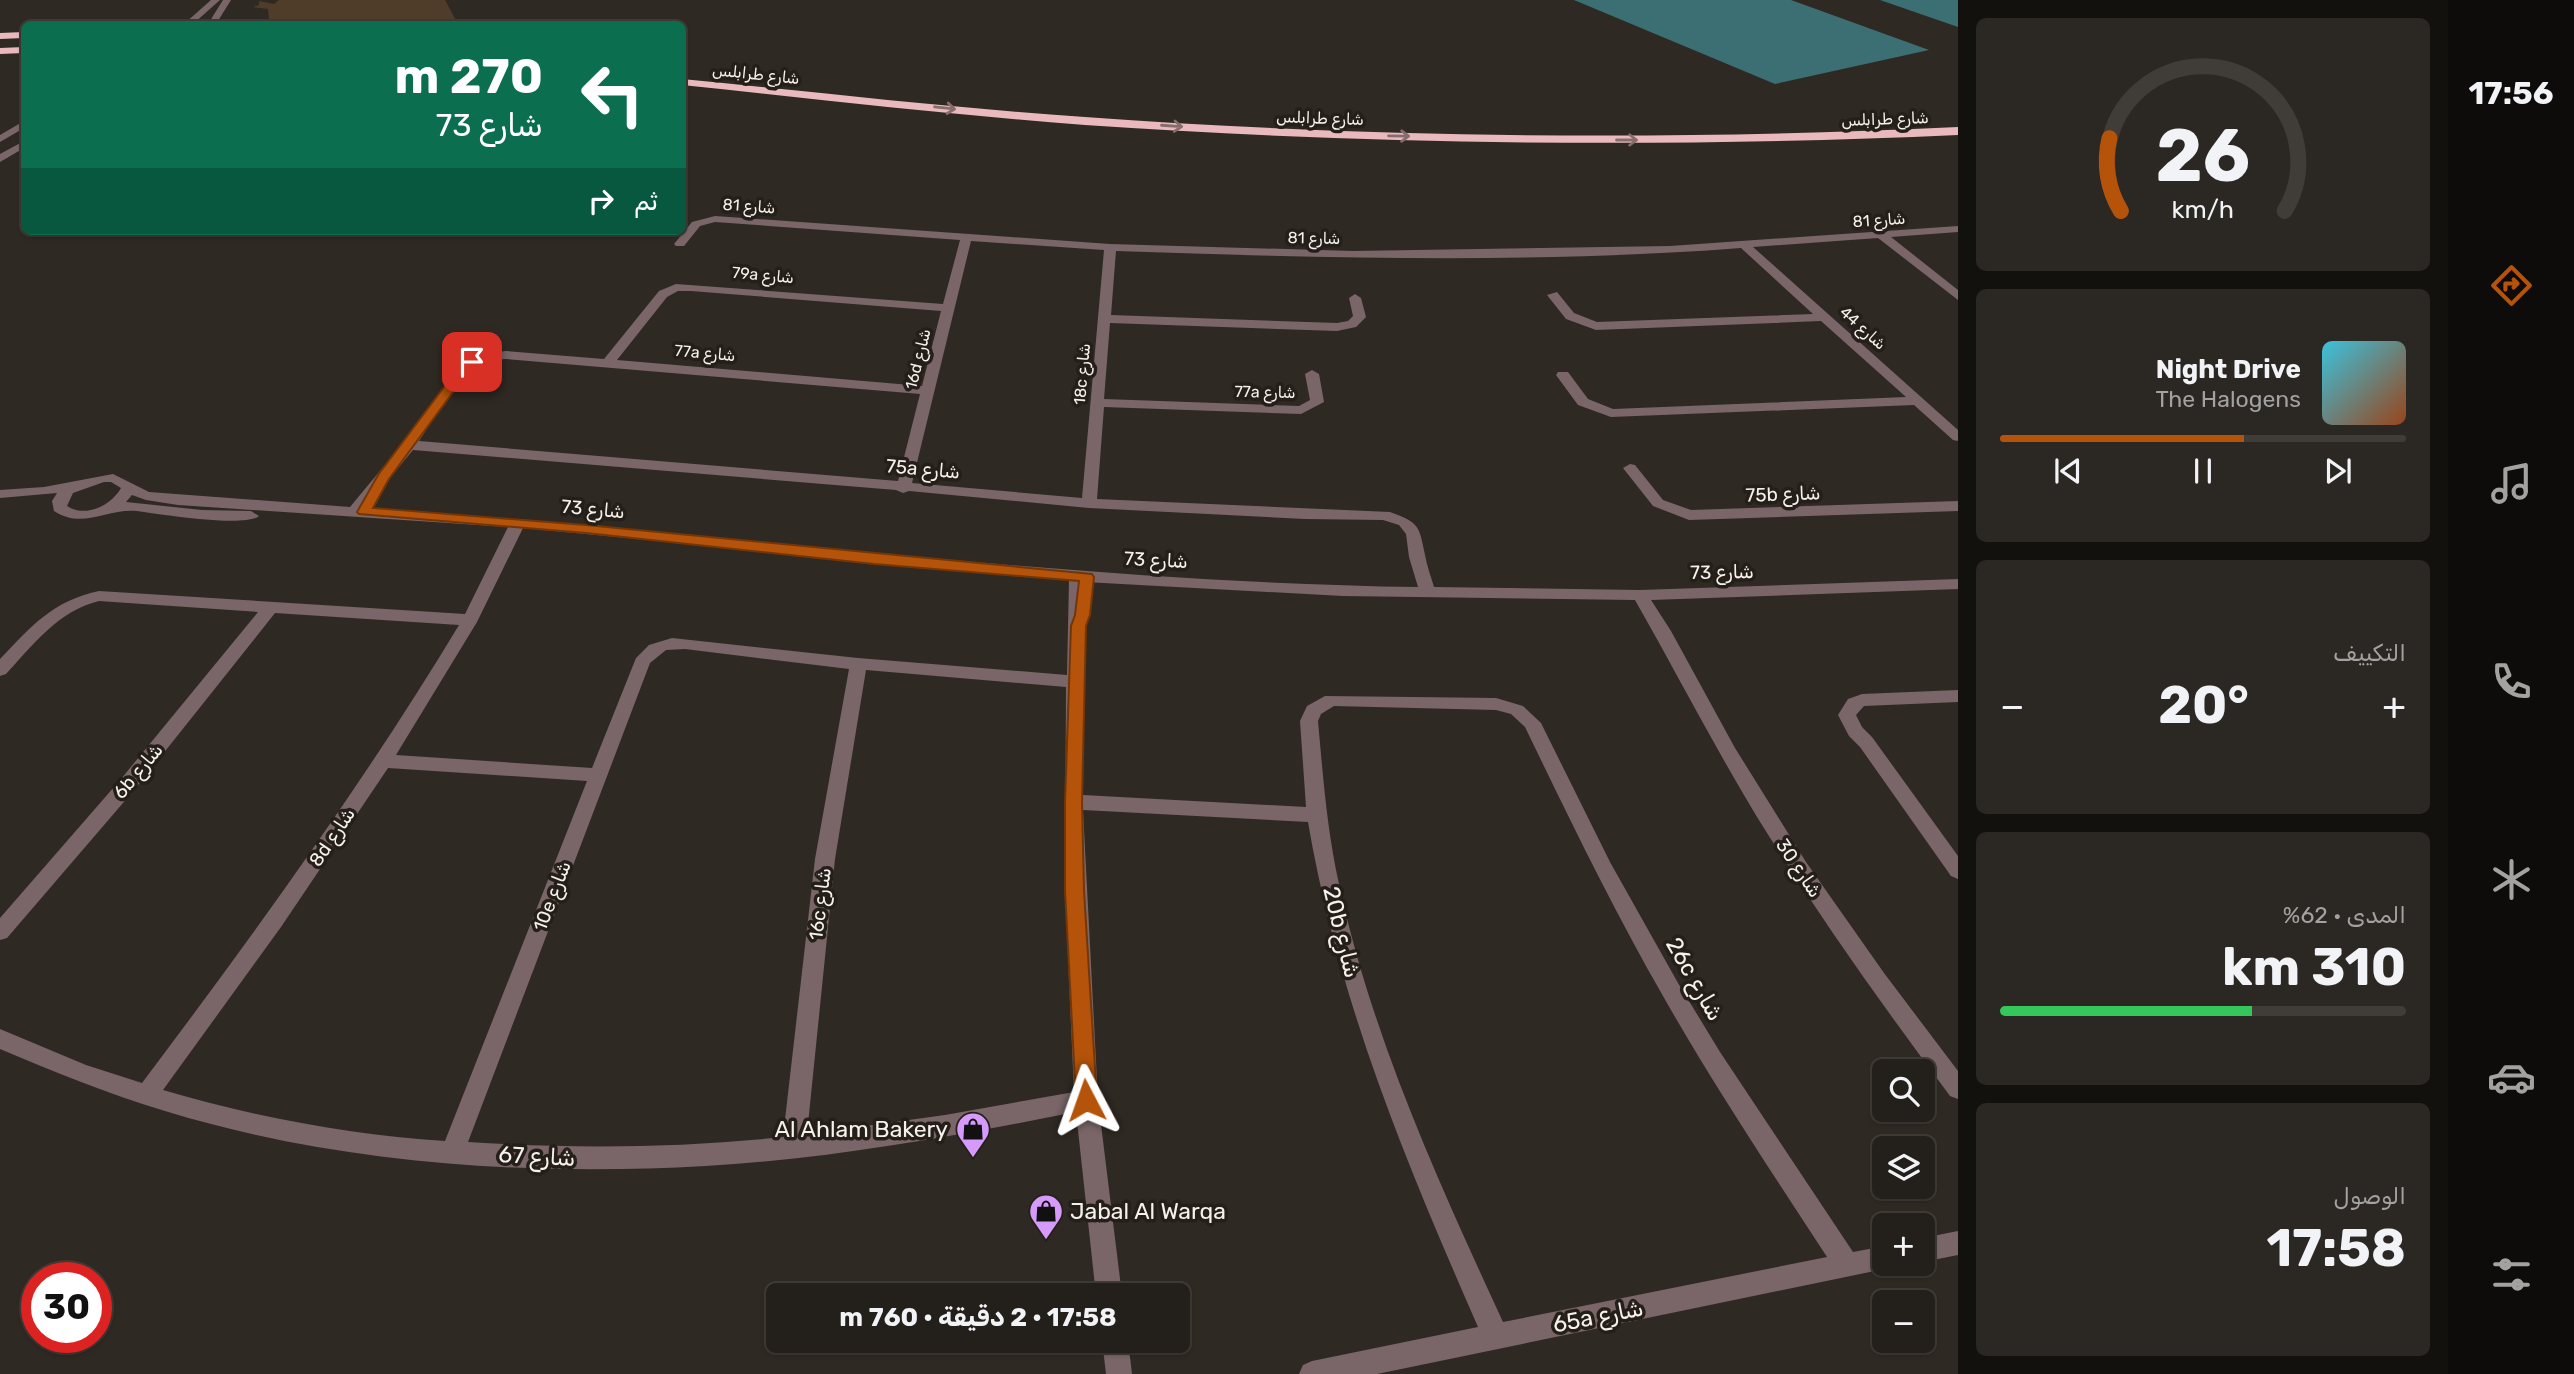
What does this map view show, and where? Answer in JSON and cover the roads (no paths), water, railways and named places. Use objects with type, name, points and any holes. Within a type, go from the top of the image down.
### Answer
[{"type":"highway","points":[[0,36],[21,35]]},
{"type":"highway","points":[[0,45],[21,44]]},
{"type":"highway","points":[[0,51],[21,50]]},
{"type":"highway","points":[[0,57],[21,56]]},
{"type":"highway","points":[[716,73],[741,78]]},
{"type":"highway","name":"شارع طرابلس","points":[[686,74],[1081,108],[1306,122],[1665,127],[1958,118]]},
{"type":"highway","name":"شارع طرابلس","points":[[686,85],[1081,120],[1348,135],[1640,140],[1816,138],[1958,131]]},
{"type":"street","points":[[192,21],[216,0]]},
{"type":"street","points":[[217,21],[227,0]]},
{"type":"street","points":[[185,21],[198,16]]},
{"type":"street","points":[[0,139],[21,126]]},
{"type":"street","points":[[0,159],[21,146]]},
{"type":"street","name":"شارع 81","points":[[680,244],[696,224],[715,219],[1110,247],[1433,255],[1745,246],[1958,229]]},
{"type":"street","points":[[1882,236],[1958,296]]},
{"type":"street","name":"16d شارع","points":[[903,488],[966,238]]},
{"type":"street","name":"شارع 44","points":[[1745,246],[1958,437]]},
{"type":"street","name":"18c شارع","points":[[1089,503],[1110,247]]},
{"type":"street","name":"79a شارع","points":[[608,363],[663,294],[676,288],[949,308]]},
{"type":"street","points":[[1553,295],[1570,316],[1596,326],[1825,317]]},
{"type":"street","points":[[1104,319],[1345,326],[1360,317],[1355,298]]},
{"type":"street","name":"77a شارع","points":[[409,445],[463,370],[479,359],[506,355],[928,391]]},
{"type":"street","name":"77a شارع","points":[[1097,403],[1301,411],[1317,402],[1312,373]]},
{"type":"street","points":[[1563,375],[1583,402],[1611,413],[1918,401]]},
{"type":"street","points":[[360,511],[409,445]]},
{"type":"street","name":"75a شارع","points":[[409,445],[600,459],[1089,503],[1269,513],[1385,515],[1410,527],[1417,547],[1417,557],[1433,593]]},
{"type":"street","name":"75b شارع","points":[[1630,468],[1658,503],[1689,515],[1958,506]]},
{"type":"street","name":"شارع 73","points":[[84,482],[113,478],[146,496],[178,500],[523,524],[1082,577],[1433,593],[1646,595],[1958,584]]},
{"type":"street","points":[[0,494],[44,491],[84,482]]},
{"type":"street","points":[[0,504],[39,503],[59,508],[60,498],[84,482]]},
{"type":"street","points":[[102,511],[121,500],[128,488]]},
{"type":"street","name":"شارع 73","points":[[59,508],[71,515],[145,507],[226,516],[360,511]]},
{"type":"street","name":"8d شارع","points":[[147,1094],[283,909],[382,761],[470,620],[497,568],[509,555],[523,524]]},
{"type":"street","points":[[1082,577],[1083,615],[1078,626],[1075,682],[1075,904],[1086,1100],[1108,1283]]},
{"type":"street","points":[[0,670],[48,619],[76,601],[110,595],[470,620]]},
{"type":"street","name":"شارع 30","points":[[1646,595],[1655,621],[1773,829],[1891,1001],[1958,1089]]},
{"type":"street","name":"6b شارع","points":[[0,932],[173,730],[271,606]]},
{"type":"street","name":"10e شارع","points":[[453,1151],[642,662],[659,647],[685,643],[858,664]]},
{"type":"street","points":[[858,664],[1075,682]]},
{"type":"street","name":"16c شارع","points":[[794,1146],[825,859],[858,664]]},
{"type":"street","points":[[1958,696],[1888,700],[1882,705],[1869,707],[1860,714],[1859,725],[1866,742],[1958,871]]},
{"type":"street","name":"20b شارع","points":[[1496,1337],[1410,1146],[1349,964],[1316,815],[1309,721],[1313,710],[1324,702],[1339,699],[1486,704],[1517,710]]},
{"type":"street","name":"26c شارع","points":[[1517,710],[1537,730],[1595,853],[1670,989],[1712,1059],[1847,1266]]},
{"type":"street","points":[[382,761],[598,775]]},
{"type":"street","points":[[1073,802],[1316,815]]},
{"type":"street","name":"شارع 67","points":[[0,1039],[94,1078],[218,1115],[293,1131],[371,1143],[536,1157],[708,1155],[893,1134],[1086,1100]]},
{"type":"street","points":[[1935,1248],[1958,1243]]},
{"type":"street","name":"65a شارع","points":[[1312,1374],[1872,1261]]},
{"type":"street","points":[[1117,1353],[1119,1374]]},
{"type":"water","points":[[1574,0],[1791,0],[1929,50],[1775,84]]},
{"type":"water","points":[[1880,0],[1958,0],[1958,27]]},
{"type":"place","name":"Al Ahlam Bakery","points":[[973,1159]]},
{"type":"place","name":"Jabal Al Warqa","points":[[1046,1241]]}]
